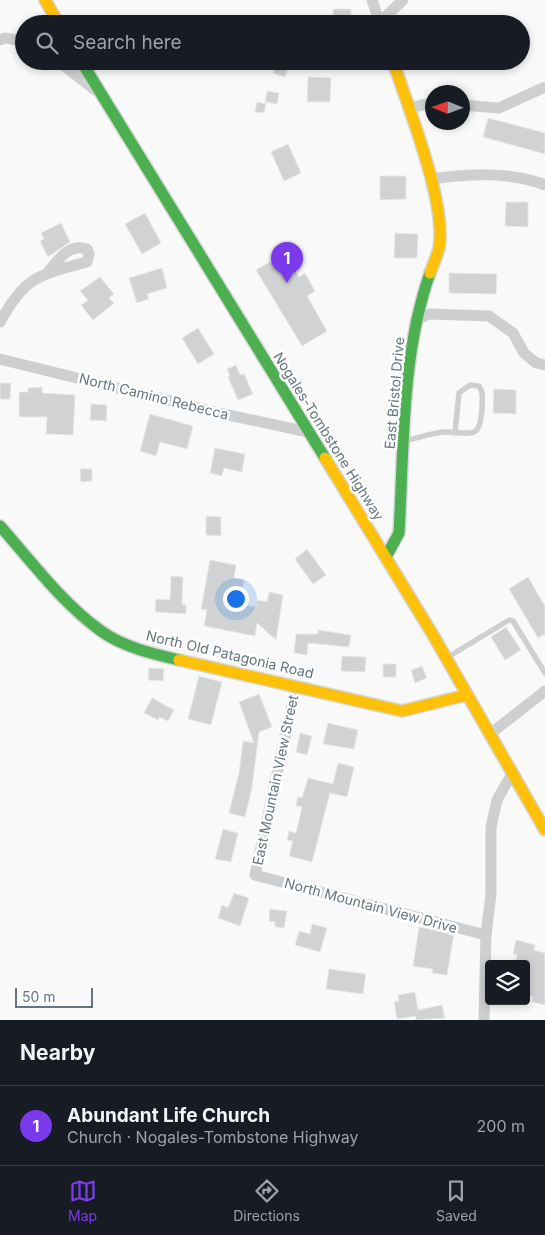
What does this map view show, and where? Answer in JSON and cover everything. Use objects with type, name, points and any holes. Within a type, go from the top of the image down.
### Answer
[{"type":"street","points":[[45,0],[54,15]]},
{"type":"street","points":[[372,0],[377,15]]},
{"type":"street","points":[[388,15],[403,0]]},
{"type":"street","points":[[0,40],[5,38],[15,40]]},
{"type":"street","points":[[70,70],[101,94]]},
{"type":"street","name":"Nogales-Tombstone Highway","points":[[86,70],[308,432],[387,555],[545,830]]},
{"type":"street","name":"East Bristol Drive","points":[[387,555],[399,533],[409,364],[419,305],[438,248],[440,221],[431,179],[396,70]]},
{"type":"street","points":[[470,106],[499,108],[545,87]]},
{"type":"street","points":[[408,108],[425,105]]},
{"type":"street","points":[[431,179],[465,175],[524,177],[545,184]]},
{"type":"street","points":[[0,322],[13,297],[29,282],[48,272]]},
{"type":"street","points":[[416,320],[429,314],[489,316],[513,333],[524,353],[536,362],[545,364]]},
{"type":"street","name":"North Camino Rebecca","points":[[0,359],[218,413],[308,432]]},
{"type":"street","name":"North Old Patagonia Road","points":[[0,526],[70,605],[102,632],[148,653],[402,711],[467,695]]},
{"type":"street","name":"East Mountain View Street","points":[[255,875],[296,686]]},
{"type":"street","points":[[490,734],[545,691]]},
{"type":"street","points":[[484,1020],[486,935],[491,894],[491,827],[497,800],[513,772]]},
{"type":"street","name":"North Mountain View Drive","points":[[255,875],[486,935]]},
{"type":"lane","points":[[405,441],[444,432],[469,435],[476,432],[481,425],[483,391],[479,386],[470,385],[459,393],[455,433]]},
{"type":"lane","points":[[446,658],[509,620],[513,621],[545,674]]},
{"type":"lane","points":[[539,664],[545,660]]},
{"type":"building","points":[[333,9],[351,9],[351,15],[333,15]]},
{"type":"building","points":[[274,70],[288,70],[285,77],[273,73]]},
{"type":"building","points":[[308,77],[331,78],[330,102],[307,102]]},
{"type":"building","points":[[267,91],[279,93],[277,104],[265,102]]},
{"type":"building","points":[[257,102],[266,104],[264,113],[255,112]]},
{"type":"building","points":[[488,118],[545,133],[545,154],[483,137]]},
{"type":"building","points":[[288,144],[301,173],[284,181],[271,152]]},
{"type":"building","points":[[380,176],[406,176],[406,199],[380,200]]},
{"type":"building","points":[[506,202],[528,202],[528,227],[505,226]]},
{"type":"building","points":[[145,213],[161,243],[142,254],[125,224]]},
{"type":"building","points":[[61,223],[70,242],[48,257],[40,241],[44,239],[41,233]]},
{"type":"building","points":[[395,233],[418,234],[417,258],[394,258]]},
{"type":"building","points":[[286,253],[299,277],[305,273],[315,291],[307,296],[327,331],[302,346],[256,270]]},
{"type":"building","points":[[162,268],[167,288],[147,294],[149,299],[137,303],[129,278]]},
{"type":"building","points":[[449,273],[497,274],[496,294],[449,293]]},
{"type":"building","points":[[100,277],[114,294],[109,298],[114,303],[93,320],[81,305],[88,300],[80,291]]},
{"type":"building","points":[[198,328],[214,354],[198,364],[182,338]]},
{"type":"building","points":[[236,365],[240,375],[244,374],[253,394],[238,400],[228,377],[230,376],[227,369]]},
{"type":"building","points":[[0,383],[11,383],[10,399],[0,399]]},
{"type":"building","points":[[42,387],[42,393],[75,395],[73,435],[46,434],[47,417],[19,417],[19,392],[28,392],[28,388]]},
{"type":"building","points":[[494,389],[516,390],[516,414],[493,413]]},
{"type":"building","points":[[91,404],[107,405],[106,421],[90,420]]},
{"type":"building","points":[[150,414],[193,426],[187,449],[160,442],[156,456],[140,451]]},
{"type":"building","points":[[215,448],[245,454],[242,472],[224,468],[222,476],[210,473]]},
{"type":"building","points":[[80,469],[92,469],[92,481],[81,482]]},
{"type":"building","points":[[206,516],[221,517],[221,536],[206,535]]},
{"type":"building","points":[[307,549],[326,575],[313,584],[295,559]]},
{"type":"building","points":[[210,560],[236,565],[234,578],[244,580],[240,604],[256,607],[257,600],[267,602],[269,592],[283,595],[276,640],[257,623],[255,636],[204,626],[207,610],[201,609]]},
{"type":"building","points":[[171,576],[183,577],[182,604],[186,605],[186,614],[155,612],[156,599],[170,600]]},
{"type":"building","points":[[528,577],[545,606],[545,634],[538,638],[509,589]]},
{"type":"building","points":[[506,627],[521,650],[505,660],[491,637]]},
{"type":"building","points":[[318,630],[351,635],[349,647],[308,643],[307,655],[294,653],[296,634],[318,634]]},
{"type":"building","points":[[342,656],[366,657],[365,672],[341,671]]},
{"type":"building","points":[[383,664],[396,664],[396,677],[383,677]]},
{"type":"building","points":[[422,666],[427,678],[415,683],[411,670]]},
{"type":"building","points":[[149,668],[164,669],[163,681],[148,680]]},
{"type":"building","points":[[199,676],[222,682],[211,725],[188,719]]},
{"type":"building","points":[[259,694],[272,727],[259,732],[252,788],[245,817],[229,813],[239,773],[243,741],[254,743],[239,702]]},
{"type":"building","points":[[152,698],[174,710],[168,721],[159,717],[158,720],[144,713]]},
{"type":"building","points":[[328,723],[358,730],[354,749],[323,744]]},
{"type":"building","points":[[300,733],[312,736],[307,755],[296,752]]},
{"type":"building","points":[[338,763],[354,767],[347,797],[330,793],[312,862],[289,856],[293,841],[287,840],[289,831],[296,833],[302,807],[296,806],[298,797],[302,798],[308,778],[333,784]]},
{"type":"building","points":[[223,829],[238,833],[231,862],[215,859]]},
{"type":"building","points":[[234,893],[249,898],[240,926],[218,918],[222,905],[228,908]]},
{"type":"building","points":[[270,909],[287,911],[284,928],[275,927],[275,922],[269,921]]},
{"type":"building","points":[[312,924],[327,928],[320,952],[295,945],[299,931],[310,934]]},
{"type":"building","points":[[419,927],[454,934],[447,975],[432,973],[433,969],[413,966]]},
{"type":"building","points":[[516,940],[535,945],[534,950],[545,953],[545,1005],[532,1002],[533,997],[530,997],[530,960],[516,960],[517,955],[513,954]]},
{"type":"building","points":[[329,969],[366,974],[363,994],[326,989]]},
{"type":"building","points":[[415,992],[418,1010],[442,1005],[445,1018],[416,1020],[416,1016],[397,1019],[394,1002],[399,1001],[398,995]]},
{"type":"traffic: fast","points":[[87,70],[325,458]]},
{"type":"traffic: fast","points":[[387,555],[399,533],[403,435],[409,369],[421,304],[430,273]]},
{"type":"traffic: fast","points":[[0,526],[60,595],[101,631],[128,646],[179,660]]},
{"type":"traffic: slow","points":[[45,0],[54,15]]},
{"type":"traffic: slow","points":[[396,70],[425,155],[437,206],[440,229],[439,248],[430,273]]},
{"type":"traffic: slow","points":[[325,458],[433,635],[545,830]]},
{"type":"traffic: slow","points":[[179,660],[402,711],[467,695]]},
{"type":"place","name":"Abundant Life Church","points":[[287,283]]}]
